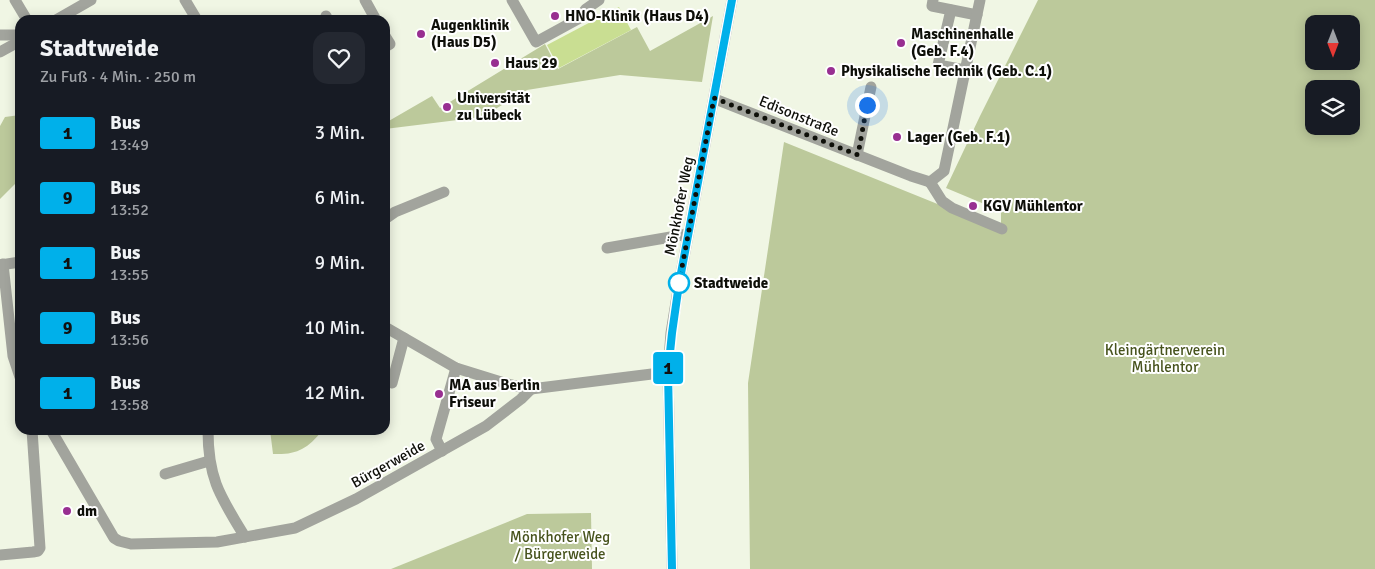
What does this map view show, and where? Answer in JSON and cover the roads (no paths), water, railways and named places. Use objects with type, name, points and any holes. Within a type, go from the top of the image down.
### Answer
[{"type":"street","points":[[16,0],[24,15]]},
{"type":"street","points":[[65,15],[91,0]]},
{"type":"street","points":[[185,0],[194,15]]},
{"type":"street","points":[[365,0],[373,15]]},
{"type":"street","points":[[512,0],[536,42],[578,19],[583,4],[599,0]]},
{"type":"street","name":"Mönkhofer Weg","points":[[672,569],[668,372],[672,333],[688,234],[732,0]]},
{"type":"street","points":[[933,0],[932,6],[977,15]]},
{"type":"street","points":[[980,0],[944,171],[930,182],[942,200],[952,208],[1002,229]]},
{"type":"street","points":[[951,10],[938,65],[965,70]]},
{"type":"street","points":[[0,35],[15,35]]},
{"type":"street","points":[[0,47],[15,42]]},
{"type":"street","points":[[0,52],[15,44]]},
{"type":"street","points":[[858,155],[871,87]]},
{"type":"street","name":"Edisonstraße","points":[[714,98],[930,182]]},
{"type":"street","points":[[390,216],[395,212],[444,192]]},
{"type":"street","points":[[607,248],[688,234]]},
{"type":"street","points":[[15,263],[2,264],[15,362]]},
{"type":"street","points":[[390,330],[456,368],[511,385],[531,389],[668,372]]},
{"type":"street","points":[[392,384],[400,347],[404,338]]},
{"type":"street","points":[[442,451],[436,439],[456,368]]},
{"type":"street","name":"Bürgerweide","points":[[54,435],[114,538],[131,544],[217,542],[295,528],[356,499],[486,426],[531,389]]},
{"type":"street","points":[[0,554],[33,552],[38,551],[40,548],[32,435]]},
{"type":"street","points":[[208,435],[211,472],[221,497],[245,537]]},
{"type":"street","points":[[165,474],[209,461]]},
{"type":"place","name":"HNO-Klinik (Haus D4)","points":[[555,16]]},
{"type":"place","name":"Augenklinik (Haus D5)","points":[[421,34]]},
{"type":"place","name":"Maschinenhalle (Geb. F.4)","points":[[901,43]]},
{"type":"place","name":"Haus 29","points":[[495,63]]},
{"type":"place","name":"Physikalische Technik (Geb. C.1)","points":[[831,71]]},
{"type":"place","name":"Universität zu Lübeck","points":[[447,107]]},
{"type":"place","name":"Lager (Geb. F.1)","points":[[897,137]]},
{"type":"place","name":"KGV Mühlentor","points":[[973,206]]},
{"type":"place","name":"Stadtweide","points":[[679,283]]},
{"type":"place","name":"MA aus Berlin Friseur","points":[[439,394]]},
{"type":"place","name":"dm","points":[[67,511]]},
{"type":"park label","name":"Kleingärtnerverein Mühlentor","points":[[1165,358]]},
{"type":"park label","name":"Mönkhofer Weg / Bürgerweide","points":[[560,546]]}]
